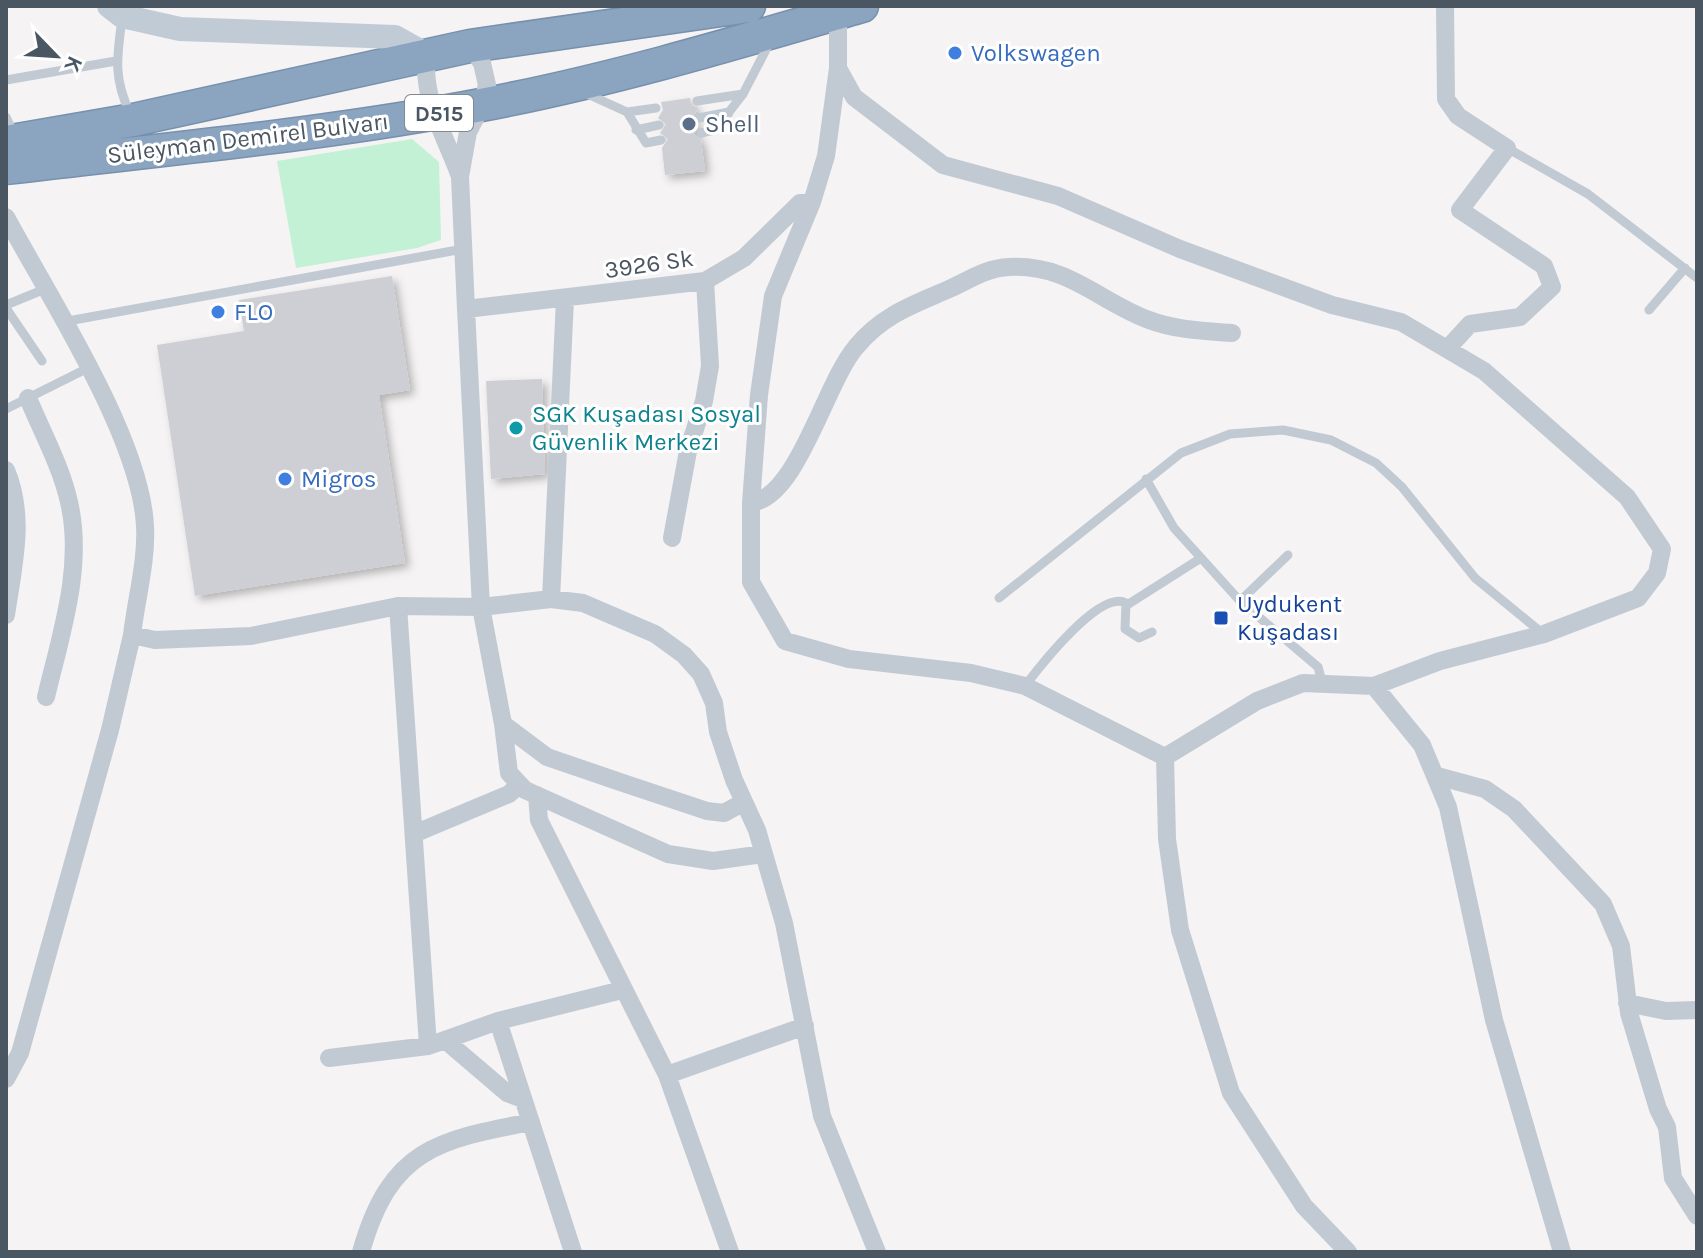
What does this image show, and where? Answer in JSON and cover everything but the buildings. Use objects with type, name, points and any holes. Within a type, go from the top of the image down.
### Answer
[{"type":"highway","name":"Süleyman Demirel Bulvarı","points":[[9,142],[133,120],[470,46],[749,6]]},
{"type":"highway","name":"Süleyman Demirel Bulvarı","points":[[9,142],[436,113],[569,86],[850,10]]},
{"type":"street","points":[[1445,6],[1446,99],[1458,116],[1507,148],[1460,210],[1544,266],[1552,287],[1520,317],[1470,324],[1448,348]]},
{"type":"street","points":[[850,10],[838,68],[826,156],[812,202],[773,296],[759,395],[751,503],[751,582],[785,641],[849,659],[971,673],[1025,686],[1165,757]]},
{"type":"street","points":[[116,11],[180,29],[395,37],[427,55],[424,75],[460,177]]},
{"type":"street","points":[[470,46],[482,63],[487,85],[482,105],[468,132],[460,177],[481,607],[503,724],[507,765],[518,786],[681,857],[723,861],[764,854]]},
{"type":"street","points":[[838,68],[854,97],[943,165],[1058,196],[1194,255],[1332,305],[1401,322],[1448,348],[1484,371],[1627,497],[1662,549],[1657,573],[1638,598],[1544,634],[1440,661],[1374,686],[1303,683],[1257,701],[1165,757]]},
{"type":"street","name":"3926 Sk","points":[[466,309],[705,281],[744,258],[800,203],[812,202]]},
{"type":"street","points":[[6,217],[88,368],[136,473],[145,527],[132,635],[110,730],[20,1053],[6,1079]]},
{"type":"street","points":[[751,503],[771,496],[788,476],[837,373],[869,332],[911,303],[980,272],[1006,267],[1050,271],[1081,282],[1149,321],[1179,329],[1232,333]]},
{"type":"street","points":[[672,538],[688,451],[710,366],[705,281]]},
{"type":"street","points":[[551,599],[565,299]]},
{"type":"street","points":[[28,398],[65,487],[73,533],[71,577],[46,697]]},
{"type":"street","points":[[6,470],[16,504],[18,532],[6,615]]},
{"type":"street","points":[[132,635],[155,640],[251,636],[398,606],[481,607],[551,599],[583,603],[655,634],[684,655],[701,674],[714,703],[718,732],[764,854],[784,923],[822,1116],[877,1252]]},
{"type":"street","points":[[398,606],[436,1043],[507,1093],[523,1099]]},
{"type":"street","points":[[1374,686],[1422,745],[1437,776],[1454,826],[1494,1020],[1562,1252]]},
{"type":"street","points":[[503,724],[547,757],[707,811],[724,813],[744,802]]},
{"type":"street","points":[[1165,757],[1167,839],[1180,930],[1231,1093],[1304,1206],[1348,1252]]},
{"type":"street","points":[[1437,776],[1485,789],[1514,809],[1593,890],[1611,918],[1621,946],[1627,1003],[1639,1053],[1667,1127],[1673,1178],[1697,1216]]},
{"type":"street","points":[[416,833],[509,794],[518,786]]},
{"type":"street","points":[[537,795],[539,820],[667,1075],[730,1252]]},
{"type":"street","points":[[329,1058],[436,1043],[498,1021],[622,990]]},
{"type":"street","points":[[1627,1003],[1666,1011],[1696,1012]]},
{"type":"street","points":[[498,1021],[531,1122],[566,1248]]},
{"type":"street","points":[[667,1075],[805,1026]]},
{"type":"street","points":[[361,1252],[379,1206],[397,1179],[422,1153],[456,1137],[531,1122]]},
{"type":"lane","points":[[116,11],[119,90],[133,120]]},
{"type":"lane","points":[[701,133],[714,130],[743,94],[775,32]]},
{"type":"lane","points":[[6,80],[116,61]]},
{"type":"lane","points":[[569,86],[627,112],[656,108]]},
{"type":"lane","points":[[697,101],[743,94]]},
{"type":"lane","points":[[627,112],[646,143],[661,140]]},
{"type":"lane","points":[[699,118],[729,112]]},
{"type":"lane","points":[[636,130],[659,125]]},
{"type":"lane","points":[[1507,148],[1588,194],[1697,278]]},
{"type":"lane","points":[[68,321],[463,249]]},
{"type":"lane","points":[[1649,310],[1685,268]]},
{"type":"lane","points":[[42,361],[6,306],[45,289]]},
{"type":"lane","points":[[6,409],[88,368]]},
{"type":"lane","points":[[999,598],[1181,453],[1230,434],[1283,430],[1331,440],[1361,454],[1389,474],[1475,578],[1544,634]]},
{"type":"lane","points":[[1146,479],[1174,528],[1240,601],[1318,667],[1322,682]]},
{"type":"lane","points":[[1240,601],[1288,555]]},
{"type":"lane","points":[[1127,605],[1201,558]]},
{"type":"lane","points":[[1025,686],[1049,654],[1099,607],[1119,600],[1127,605]]},
{"type":"lane","points":[[1127,605],[1128,632],[1139,638],[1152,632]]},
{"type":"green space","points":[[412,139],[439,162],[441,240],[417,248],[296,268],[277,161]]},
{"type":"place","name":"Volkswagen","points":[[955,53]]},
{"type":"place","name":"Shell","points":[[689,124]]},
{"type":"place","name":"FLO","points":[[218,312]]},
{"type":"place","name":"SGK Kuşadası Sosyal Güvenlik Merkezi","points":[[516,428]]},
{"type":"place","name":"Migros","points":[[285,479]]},
{"type":"place","name":"Uydukent Kuşadası","points":[[1221,618]]}]
